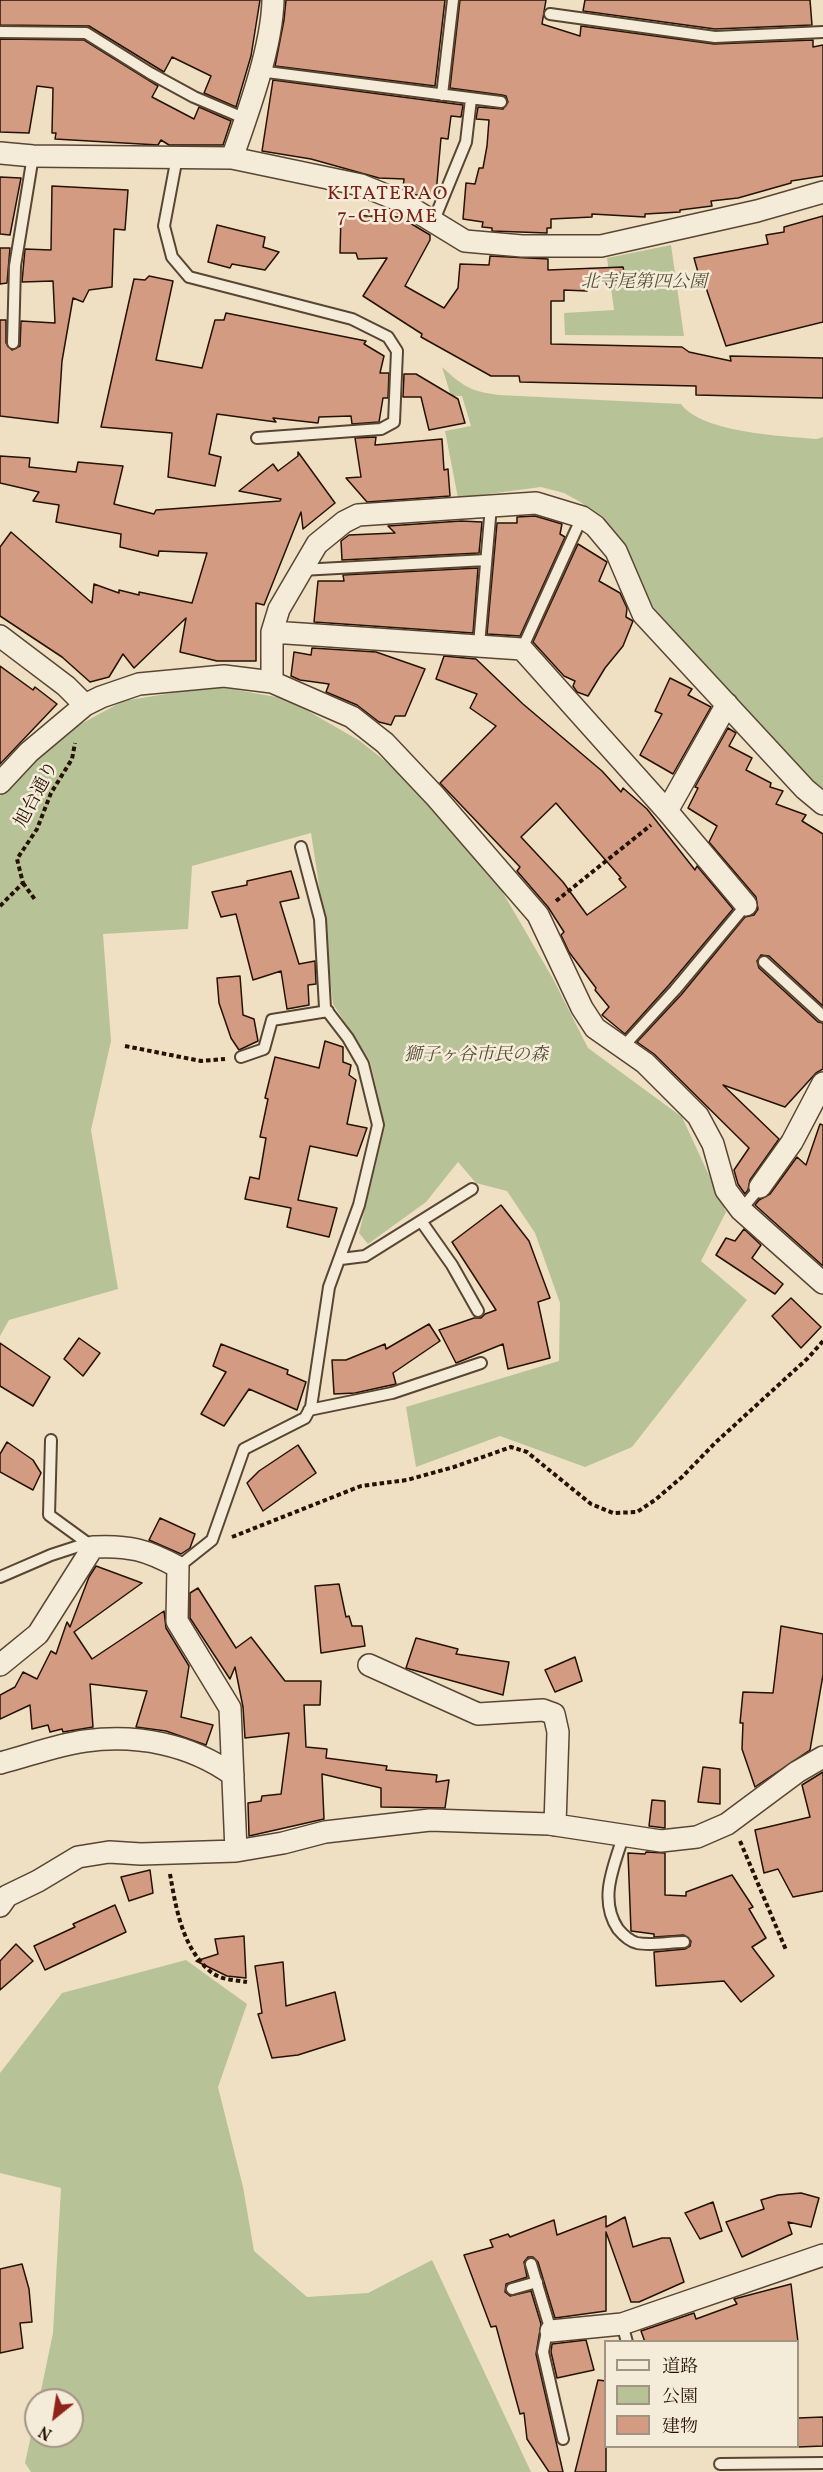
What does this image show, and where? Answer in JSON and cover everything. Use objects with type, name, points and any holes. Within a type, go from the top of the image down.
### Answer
[{"type":"street","points":[[232,158],[246,119],[273,22],[273,0]]},
{"type":"street","points":[[0,153],[33,156],[232,158],[361,185],[398,200],[465,241],[522,246],[601,246],[757,211],[823,192]]},
{"type":"street","points":[[272,682],[272,632],[279,609],[317,544],[344,522],[358,515],[536,503],[582,517],[595,526],[616,551],[643,615],[805,789],[823,804]]},
{"type":"street","points":[[272,632],[522,649],[668,811],[746,905]]},
{"type":"street","points":[[0,636],[66,686],[85,705]]},
{"type":"street","points":[[0,783],[29,752],[85,705],[139,684],[224,676],[272,682],[352,717],[385,743],[442,804],[538,915],[582,1008],[595,1028],[645,1063],[698,1116],[713,1144],[726,1190],[741,1210],[823,1283]]},
{"type":"street","points":[[668,811],[727,704]]},
{"type":"street","points":[[760,1187],[792,1142],[823,1083]]},
{"type":"street","points":[[0,1665],[38,1634],[90,1545],[120,1545],[148,1551],[178,1567],[177,1621],[230,1708],[236,1851]]},
{"type":"street","points":[[369,1665],[478,1714],[543,1710],[554,1714],[558,1732],[555,1825]]},
{"type":"street","points":[[0,1763],[84,1742],[128,1739],[177,1747],[212,1760],[233,1775]]},
{"type":"street","points":[[0,1906],[8,1896],[78,1857],[109,1852],[166,1854],[236,1851],[283,1843],[325,1832],[430,1820],[555,1825],[661,1841],[697,1837],[731,1821],[797,1772],[823,1757]]},
{"type":"street","points":[[552,2331],[625,2333],[823,2255]]},
{"type":"lane","points":[[442,95],[453,0]]},
{"type":"lane","points":[[550,14],[715,37],[823,32]]},
{"type":"lane","points":[[0,32],[86,33],[194,97],[246,119]]},
{"type":"lane","points":[[259,71],[501,102]]},
{"type":"lane","points":[[434,220],[466,142],[471,99]]},
{"type":"lane","points":[[13,343],[15,266],[33,156]]},
{"type":"lane","points":[[177,158],[164,226],[172,257],[189,277],[352,319],[388,337],[397,351],[394,422],[381,429],[256,438]]},
{"type":"lane","points":[[479,645],[490,506]]},
{"type":"lane","points":[[522,649],[582,517]]},
{"type":"lane","points":[[301,570],[486,560]]},
{"type":"lane","points":[[178,1567],[212,1540],[244,1449],[305,1418],[309,1410],[329,1287],[359,1205],[378,1125],[363,1064],[348,1038],[326,1008],[320,919],[301,847]]},
{"type":"lane","points":[[622,1048],[675,990],[746,905]]},
{"type":"lane","points":[[764,962],[823,1016]]},
{"type":"lane","points":[[241,1057],[264,1049],[272,1020],[328,1011]]},
{"type":"lane","points":[[741,1210],[760,1187]]},
{"type":"lane","points":[[341,1259],[365,1256],[472,1189]]},
{"type":"lane","points":[[421,1221],[452,1265],[478,1311]]},
{"type":"lane","points":[[309,1410],[392,1393],[481,1363]]},
{"type":"lane","points":[[51,1440],[49,1515],[90,1545]]},
{"type":"lane","points":[[0,1577],[51,1555],[90,1545]]},
{"type":"lane","points":[[624,1834],[609,1883],[607,1899],[612,1919],[623,1935],[636,1943],[684,1942]]},
{"type":"lane","points":[[531,2264],[552,2331],[548,2331],[543,2352],[562,2439]]},
{"type":"lane","points":[[512,2289],[537,2282]]},
{"type":"lane","points":[[720,2464],[823,2463]]},
{"type":"path","name":"旭台通り","points":[[23,884],[17,859],[37,829],[51,793],[72,759],[75,741],[68,719]]},
{"type":"path","points":[[538,915],[668,811]]},
{"type":"path","points":[[0,906],[23,884],[36,902]]},
{"type":"path","points":[[124,1046],[201,1061],[241,1057]]},
{"type":"path","points":[[212,1540],[238,1536],[361,1486],[407,1480],[454,1467],[511,1447],[527,1452],[591,1504],[613,1514],[637,1512],[656,1500],[682,1477],[715,1443],[808,1358],[823,1341]]},
{"type":"path","points":[[731,1821],[786,1950]]},
{"type":"path","points":[[166,1854],[178,1916],[192,1950],[211,1972],[225,1979],[247,1982]]},
{"type":"green space","name":"北寺尾第四公園","points":[[671,245],[684,336],[565,335],[564,313],[614,310],[607,258]]},
{"type":"green space","points":[[442,367],[474,390],[499,395],[681,404],[691,414],[724,427],[784,436],[817,439],[823,437],[823,792],[796,767],[653,607],[621,541],[582,503],[564,493],[541,487],[458,498],[445,431],[471,426],[462,396],[451,396]]},
{"type":"green space","name":"獅子ヶ谷市民の森","points":[[215,686],[287,699],[360,741],[404,776],[499,886],[552,977],[588,1048],[682,1117],[726,1212],[701,1261],[747,1300],[632,1447],[585,1467],[500,1436],[416,1467],[406,1407],[559,1361],[560,1303],[535,1233],[507,1191],[476,1183],[458,1162],[426,1202],[368,1244],[359,1233],[385,1126],[370,1061],[333,1004],[311,833],[192,866],[188,929],[103,934],[111,1041],[91,1130],[118,1289],[9,1320],[0,1336],[0,796],[59,735],[60,740],[70,730],[123,701]]},
{"type":"green space","points":[[186,1960],[247,2004],[218,2087],[243,2187],[254,2251],[307,2297],[368,2293],[432,2260],[531,2472],[31,2472],[25,2463],[28,2448],[84,2448],[84,2388],[42,2388],[53,2333],[61,2188],[0,2173],[0,2073],[62,1993]]},
{"type":"building","points":[[0,0],[260,0],[251,56],[236,107],[204,93],[211,76],[172,57],[164,72],[89,26],[0,25]]},
{"type":"building","points":[[286,0],[445,0],[435,86],[275,66]]},
{"type":"building","points":[[460,0],[546,0],[542,24],[580,36],[581,26],[714,44],[813,40],[813,47],[823,45],[823,176],[791,181],[791,183],[738,198],[711,201],[712,206],[680,210],[680,212],[645,214],[645,217],[592,214],[592,217],[551,219],[551,228],[547,228],[547,233],[492,231],[492,228],[482,227],[483,222],[463,219],[466,183],[475,184],[479,168],[483,168],[487,146],[489,120],[476,119],[478,107],[503,109],[508,102],[506,96],[502,95],[450,88]]},
{"type":"building","points":[[585,0],[810,0],[812,25],[715,29],[583,11]]},
{"type":"building","points":[[0,39],[84,40],[158,86],[152,97],[194,119],[199,107],[231,121],[223,145],[169,145],[161,140],[158,145],[55,139],[56,133],[52,133],[53,88],[37,86],[29,133],[0,132]]},
{"type":"building","points":[[273,80],[463,105],[461,117],[451,116],[448,139],[441,138],[436,194],[414,195],[403,188],[404,179],[379,178],[311,159],[262,151]]},
{"type":"building","points":[[0,177],[21,178],[10,235],[0,234]]},
{"type":"building","points":[[52,186],[128,190],[125,230],[114,229],[112,287],[89,290],[83,302],[73,298],[62,361],[58,423],[0,416],[0,320],[6,320],[6,343],[12,350],[20,346],[21,321],[55,323],[53,281],[22,282],[25,249],[51,250]]},
{"type":"building","points":[[341,215],[400,217],[430,235],[430,240],[405,286],[444,308],[458,288],[460,264],[489,265],[490,256],[548,259],[548,270],[623,267],[624,272],[586,285],[587,291],[564,290],[564,301],[551,301],[551,344],[682,347],[689,352],[731,361],[730,356],[823,358],[823,398],[696,395],[696,386],[520,382],[519,376],[491,376],[421,337],[422,334],[363,296],[387,258],[358,259],[356,253],[340,253]]},
{"type":"building","points":[[823,216],[823,322],[726,346],[704,282],[701,283],[694,258],[768,244],[766,235],[784,232],[784,227]]},
{"type":"building","points":[[217,225],[265,237],[263,247],[279,252],[265,270],[232,264],[230,268],[208,262]]},
{"type":"building","points":[[0,248],[10,248],[7,283],[0,284]]},
{"type":"building","points":[[149,276],[173,281],[156,360],[202,368],[215,320],[224,320],[226,313],[366,341],[364,344],[384,356],[380,373],[389,373],[388,398],[383,398],[379,422],[352,424],[351,416],[319,417],[318,423],[273,418],[276,422],[217,414],[209,454],[221,457],[215,486],[168,477],[172,433],[101,427],[134,279],[145,280]]},
{"type":"building","points":[[404,374],[416,374],[458,399],[465,423],[429,430],[421,397],[403,397]]},
{"type":"building","points":[[376,437],[375,445],[442,439],[444,470],[448,469],[450,496],[367,502],[346,478],[361,477],[355,438]]},
{"type":"building","points":[[298,452],[335,503],[303,529],[301,512],[264,605],[256,603],[256,661],[217,661],[180,652],[186,618],[134,668],[123,654],[109,677],[90,682],[62,657],[0,616],[0,547],[11,532],[92,603],[94,584],[119,593],[119,590],[139,595],[139,592],[192,603],[207,553],[159,551],[158,556],[120,547],[121,534],[56,522],[59,505],[33,501],[39,492],[0,483],[0,456],[30,458],[29,467],[76,472],[78,462],[123,466],[114,504],[154,514],[156,510],[280,501],[281,499],[239,491],[273,464],[278,471],[298,456]]},
{"type":"building","points":[[535,516],[562,524],[560,534],[565,537],[520,636],[487,634],[497,523],[517,523],[517,517]]},
{"type":"building","points":[[461,521],[482,522],[479,553],[342,560],[341,541],[349,535],[395,533],[388,526]]},
{"type":"building","points":[[578,544],[607,562],[599,581],[620,593],[627,608],[626,617],[633,621],[623,646],[605,668],[588,696],[577,692],[573,686],[575,681],[564,676],[533,642]]},
{"type":"building","points":[[478,568],[473,633],[314,622],[318,581],[344,581],[343,575]]},
{"type":"building","points":[[312,648],[376,652],[425,669],[405,716],[395,716],[391,725],[379,722],[357,705],[326,692],[329,684],[300,680],[291,676],[294,652],[311,655]]},
{"type":"building","points":[[444,656],[476,659],[523,704],[602,771],[621,792],[623,788],[647,809],[695,870],[697,866],[733,909],[625,1034],[602,1015],[609,1007],[569,952],[561,935],[564,932],[548,907],[517,871],[520,867],[440,783],[496,726],[470,708],[477,694],[436,679]],"holes":[[[556,803],[621,878],[619,879],[626,887],[587,915],[563,882],[521,837]]]},
{"type":"building","points":[[0,666],[33,690],[35,687],[57,704],[0,764]]},
{"type":"building","points":[[670,678],[692,689],[688,695],[711,707],[673,774],[640,755],[662,714],[655,711]]},
{"type":"building","points":[[728,728],[736,733],[729,746],[752,758],[746,770],[771,783],[770,787],[783,791],[776,804],[806,815],[802,821],[823,834],[823,1006],[769,956],[761,955],[757,961],[759,968],[818,1022],[823,1023],[823,1069],[816,1073],[785,1107],[723,1085],[779,1139],[750,1180],[745,1194],[738,1184],[734,1170],[749,1148],[654,1054],[637,1042],[681,995],[745,917],[754,915],[758,909],[756,897],[709,842],[717,826],[688,808],[698,788],[695,787]]},
{"type":"building","points":[[291,871],[299,898],[280,902],[299,964],[315,961],[316,984],[308,985],[309,1005],[287,1009],[281,971],[253,980],[236,914],[221,917],[212,892],[247,885],[247,881]]},
{"type":"building","points":[[240,976],[243,1015],[254,1019],[258,1041],[239,1050],[231,1038],[219,1003],[217,978]]},
{"type":"building","points":[[325,1041],[343,1047],[343,1062],[351,1065],[349,1075],[356,1080],[347,1124],[367,1128],[357,1156],[310,1146],[298,1200],[337,1208],[329,1237],[287,1227],[291,1208],[245,1199],[250,1177],[259,1179],[266,1138],[260,1137],[268,1099],[265,1098],[275,1057],[319,1068]]},
{"type":"building","points":[[820,1124],[823,1125],[823,1266],[755,1205],[770,1194],[797,1157],[806,1165]]},
{"type":"building","points":[[501,1205],[529,1241],[550,1298],[538,1302],[550,1358],[508,1369],[503,1344],[456,1363],[439,1330],[474,1318],[481,1318],[496,1310],[452,1242]]},
{"type":"building","points":[[744,1229],[761,1245],[752,1258],[783,1284],[775,1294],[716,1255],[726,1238],[735,1241]]},
{"type":"building","points":[[791,1298],[821,1327],[801,1348],[772,1316]]},
{"type":"building","points":[[429,1324],[440,1341],[393,1373],[396,1384],[355,1393],[334,1394],[332,1360],[346,1360],[385,1344],[386,1349]]},
{"type":"building","points":[[79,1338],[100,1353],[83,1376],[64,1359]]},
{"type":"building","points":[[0,1343],[50,1377],[33,1406],[0,1386]]},
{"type":"building","points":[[221,1344],[288,1370],[287,1374],[306,1382],[297,1410],[249,1389],[224,1426],[201,1414],[226,1372],[213,1366]]},
{"type":"building","points":[[7,1442],[33,1460],[41,1473],[33,1490],[0,1472],[0,1454]]},
{"type":"building","points":[[298,1445],[316,1473],[263,1511],[247,1483],[259,1471]]},
{"type":"building","points":[[160,1518],[195,1534],[190,1548],[181,1554],[149,1540]]},
{"type":"building","points":[[96,1566],[142,1583],[74,1632],[92,1659],[164,1611],[166,1628],[189,1666],[181,1717],[213,1725],[206,1745],[166,1731],[136,1727],[147,1691],[90,1684],[93,1727],[63,1732],[62,1729],[50,1732],[48,1725],[32,1729],[30,1705],[0,1719],[0,1695],[15,1687],[23,1672],[37,1679],[51,1651],[56,1654],[67,1622],[70,1627],[89,1577]]},
{"type":"building","points":[[339,1584],[346,1617],[349,1616],[352,1626],[362,1626],[365,1646],[321,1653],[315,1586]]},
{"type":"building","points":[[198,1588],[236,1648],[251,1637],[285,1681],[321,1681],[320,1705],[304,1705],[306,1747],[327,1749],[326,1758],[387,1766],[386,1770],[437,1775],[436,1782],[449,1780],[445,1808],[381,1807],[381,1788],[322,1774],[324,1819],[249,1836],[248,1803],[261,1801],[262,1796],[281,1794],[289,1733],[245,1738],[243,1707],[235,1667],[230,1679],[190,1618],[190,1593]]},
{"type":"building","points":[[781,1626],[823,1634],[823,1675],[810,1750],[755,1787],[742,1749],[743,1723],[740,1723],[743,1692],[773,1693]]},
{"type":"building","points":[[416,1638],[458,1649],[456,1654],[509,1662],[503,1695],[406,1668]]},
{"type":"building","points":[[575,1657],[582,1681],[555,1692],[545,1670]]},
{"type":"building","points":[[703,1767],[720,1769],[720,1804],[698,1802]]},
{"type":"building","points":[[823,1772],[823,1891],[793,1897],[778,1869],[764,1873],[755,1830],[810,1817],[802,1785]]},
{"type":"building","points":[[652,1800],[665,1801],[665,1828],[649,1826]]},
{"type":"building","points":[[646,1852],[665,1853],[665,1895],[686,1896],[686,1892],[732,1875],[753,1907],[749,1909],[766,1938],[752,1947],[774,1976],[741,2002],[724,1981],[656,1986],[654,1952],[685,1949],[690,1946],[691,1941],[684,1935],[654,1937],[654,1934],[631,1931],[628,1853],[645,1854]]},
{"type":"building","points":[[150,1870],[153,1893],[129,1901],[121,1877]]},
{"type":"building","points":[[115,1905],[126,1932],[45,1970],[34,1946],[75,1927],[73,1924]]},
{"type":"building","points":[[244,1936],[246,1978],[227,1976],[196,1961],[218,1954],[215,1939]]},
{"type":"building","points":[[16,1944],[33,1961],[0,1990],[0,1961]]},
{"type":"building","points":[[283,1962],[286,2006],[335,1992],[345,2040],[298,2055],[272,2058],[258,2014],[262,2013],[255,1966]]},
{"type":"building","points":[[801,2193],[819,2198],[811,2227],[788,2222],[792,2234],[742,2257],[726,2222],[764,2209],[761,2200],[778,2195]]},
{"type":"building","points":[[713,2202],[722,2231],[700,2239],[685,2213]]},
{"type":"building","points":[[606,2216],[606,2227],[625,2217],[633,2247],[662,2238],[670,2238],[684,2282],[639,2302],[631,2302],[606,2232],[606,2311],[555,2318],[538,2262],[533,2257],[528,2257],[524,2262],[527,2277],[506,2284],[505,2292],[510,2296],[531,2291],[541,2324],[536,2354],[563,2472],[549,2472],[527,2439],[524,2413],[520,2414],[496,2326],[491,2327],[464,2255],[493,2247],[490,2240],[508,2234],[510,2237],[554,2220],[557,2235]]},
{"type":"building","points":[[22,2264],[29,2289],[32,2322],[20,2323],[23,2348],[0,2353],[0,2269]]},
{"type":"building","points":[[791,2284],[798,2340],[644,2340],[641,2331],[694,2313],[696,2319],[737,2304],[734,2299]]},
{"type":"building","points":[[586,2340],[594,2370],[557,2378],[551,2352],[552,2344]]},
{"type":"building","points":[[598,2380],[604,2381],[606,2472],[575,2472]]},
{"type":"building","points":[[823,2417],[823,2446],[799,2447],[799,2418]]},
{"type":"district","name":"KITATERAO 7-CHOME","points":[[388,206]]}]
